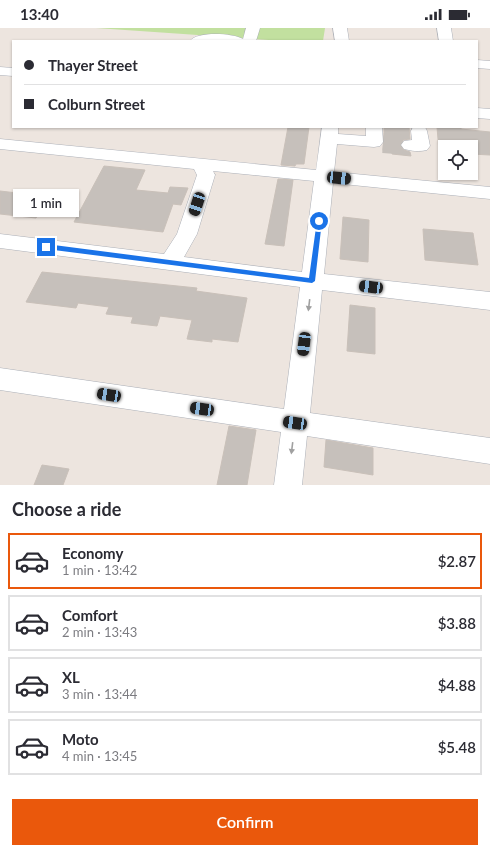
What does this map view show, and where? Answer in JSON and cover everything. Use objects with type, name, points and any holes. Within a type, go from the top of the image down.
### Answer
[{"type":"street","points":[[249,40],[253,28]]},
{"type":"street","points":[[340,28],[342,40]]},
{"type":"street","points":[[444,28],[446,40]]},
{"type":"street","points":[[198,40],[222,40]]},
{"type":"street","points":[[478,64],[490,65]]},
{"type":"street","points":[[0,71],[12,72]]},
{"type":"street","points":[[478,113],[490,114]]},
{"type":"street","points":[[288,485],[329,133],[377,132]]},
{"type":"street","points":[[0,144],[490,193]]},
{"type":"street","points":[[170,262],[187,234],[206,175],[201,164]]},
{"type":"street","points":[[0,241],[312,281],[490,301]]},
{"type":"street","points":[[0,379],[490,451]]},
{"type":"green space","points":[[96,28],[325,28],[323,40],[269,40]]},
{"type":"building","points":[[288,128],[309,128],[304,164],[296,164],[295,166],[281,165]]},
{"type":"building","points":[[384,128],[409,128],[410,139],[403,140],[400,145],[404,150],[410,152],[411,156],[392,154],[392,150],[384,150]]},
{"type":"building","points":[[437,128],[461,128],[490,132],[490,155],[478,154],[478,140],[438,140]]},
{"type":"building","points":[[104,166],[145,170],[136,190],[168,193],[170,187],[188,188],[181,205],[173,204],[163,232],[74,222]]},
{"type":"building","points":[[278,179],[293,180],[284,246],[265,244]]},
{"type":"building","points":[[0,191],[48,197],[36,218],[0,214]]},
{"type":"building","points":[[343,217],[369,220],[368,262],[340,259]]},
{"type":"building","points":[[423,229],[473,233],[478,265],[425,260]]},
{"type":"building","points":[[42,272],[197,288],[196,291],[247,298],[238,342],[212,339],[212,342],[187,339],[192,320],[160,316],[157,326],[131,323],[133,317],[106,314],[109,307],[78,303],[76,308],[26,302]]},
{"type":"building","points":[[350,305],[375,308],[375,354],[347,351]]},
{"type":"building","points":[[229,426],[256,430],[247,485],[217,485]]},
{"type":"building","points":[[326,440],[373,448],[373,475],[324,467]]},
{"type":"building","points":[[42,465],[69,469],[63,485],[34,485]]},
{"type":"tunnel","points":[[395,144],[383,143],[410,145]]},
{"type":"route","points":[[46,247],[312,281],[319,221]]}]
